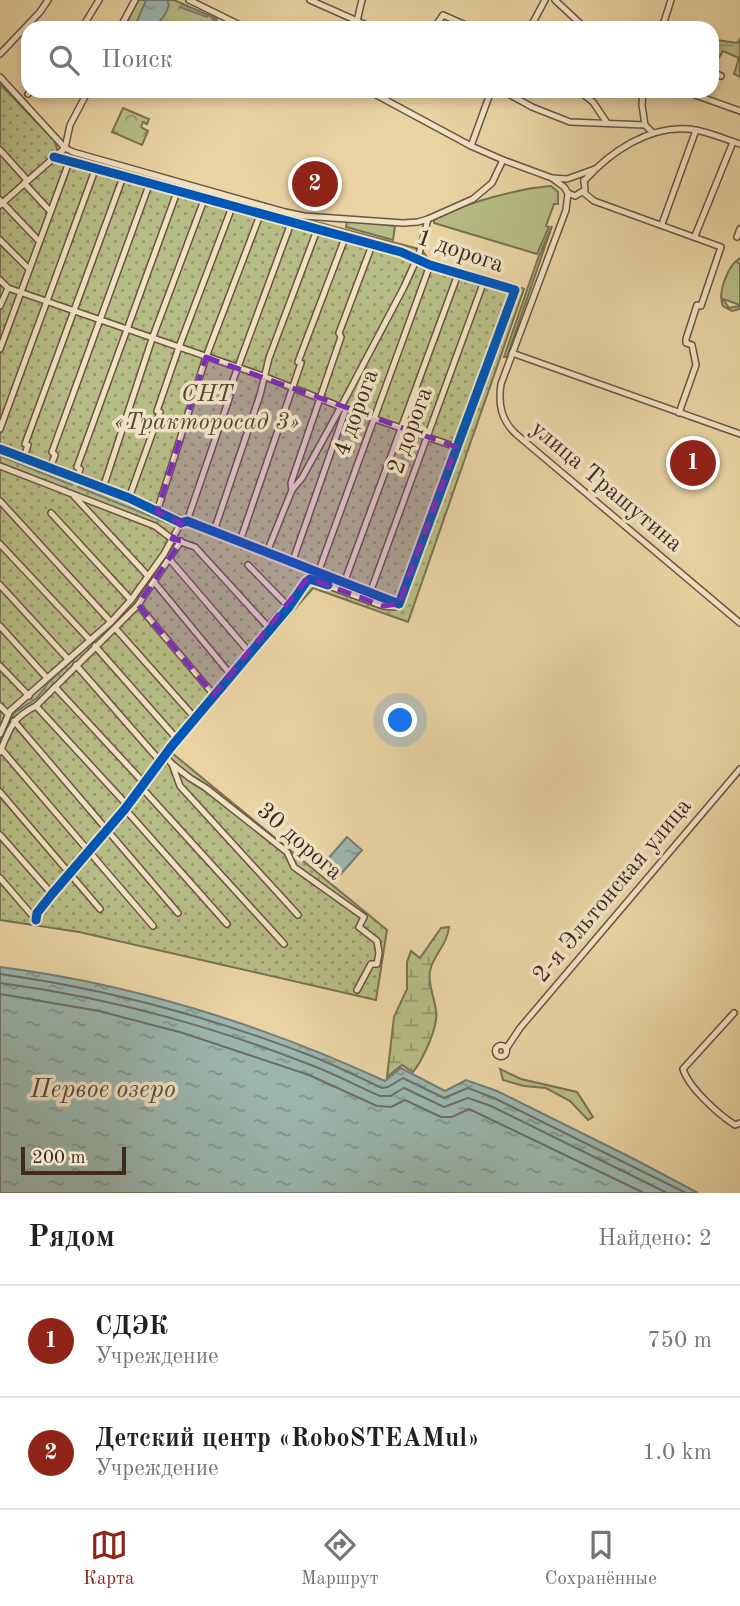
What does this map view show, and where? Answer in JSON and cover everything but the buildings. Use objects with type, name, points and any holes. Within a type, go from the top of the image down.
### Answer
[{"type":"street","points":[[31,21],[48,0]]},
{"type":"street","points":[[86,21],[99,0]]},
{"type":"street","points":[[124,21],[135,0]]},
{"type":"street","points":[[189,0],[232,21]]},
{"type":"street","points":[[310,0],[358,21],[362,0]]},
{"type":"street","points":[[534,21],[545,0]]},
{"type":"street","points":[[555,0],[578,21]]},
{"type":"street","points":[[664,21],[671,0]]},
{"type":"street","points":[[439,21],[443,15],[456,21]]},
{"type":"street","points":[[0,54],[21,32]]},
{"type":"street","points":[[0,77],[65,148],[82,156],[304,216],[418,222],[473,198],[484,190],[498,174],[503,160]]},
{"type":"street","points":[[38,240],[1,203],[65,148],[70,125],[84,98]]},
{"type":"street","points":[[382,98],[471,146],[552,178],[567,179],[595,169]]},
{"type":"street","points":[[471,146],[488,98]]},
{"type":"street","points":[[519,98],[532,107],[570,122],[645,125]]},
{"type":"street","points":[[588,98],[607,123]]},
{"type":"street","points":[[642,98],[645,125],[652,132]]},
{"type":"street","points":[[704,98],[740,111]]},
{"type":"street","points":[[662,224],[696,130]]},
{"type":"street","points":[[566,210],[580,194],[584,181],[595,169],[626,146],[652,132],[696,130],[740,144]]},
{"type":"street","points":[[695,236],[733,142]]},
{"type":"street","points":[[0,150],[50,211]]},
{"type":"street","name":"1 дорога","points":[[54,157],[401,252],[430,265],[515,290],[399,604]]},
{"type":"street","points":[[0,349],[69,162]]},
{"type":"street","points":[[0,429],[95,170]]},
{"type":"street","points":[[579,176],[584,181]]},
{"type":"street","points":[[24,457],[28,445],[25,444],[122,177]]},
{"type":"street","points":[[552,178],[566,190],[721,247],[701,306],[697,305],[686,339],[686,343],[692,345],[696,365],[678,413]]},
{"type":"street","points":[[566,210],[567,179]]},
{"type":"street","points":[[50,468],[55,455],[52,452],[149,185]]},
{"type":"street","points":[[77,478],[80,469],[77,467],[177,192]]},
{"type":"street","points":[[103,488],[152,339],[204,200]]},
{"type":"street","points":[[129,498],[160,412],[158,411],[178,347],[232,207]]},
{"type":"street","name":"улица Трашутина","points":[[566,210],[499,394],[502,413],[510,429],[740,623]]},
{"type":"street","points":[[157,512],[206,357],[260,215]]},
{"type":"street","points":[[267,552],[292,490],[302,478],[343,408],[417,259],[428,219]]},
{"type":"street","points":[[0,734],[8,714],[111,622],[131,600],[184,522],[230,396],[228,394],[236,367],[291,223]]},
{"type":"street","points":[[737,237],[740,229]]},
{"type":"street","points":[[214,531],[260,396],[263,376],[317,230]]},
{"type":"street","points":[[240,541],[302,363],[298,362],[345,238]]},
{"type":"street","points":[[0,240],[29,269]]},
{"type":"street","points":[[292,490],[291,482],[341,337],[339,333],[372,245]]},
{"type":"street","name":"4 дорога","points":[[318,573],[430,265]]},
{"type":"street","points":[[344,583],[458,274]]},
{"type":"street","points":[[0,280],[8,288],[263,376],[343,408],[456,447]]},
{"type":"street","name":"2 дорога","points":[[370,593],[484,281]]},
{"type":"street","points":[[0,306],[8,288]]},
{"type":"street","points":[[512,353],[740,434]]},
{"type":"street","points":[[292,563],[343,408]]},
{"type":"street","points":[[0,449],[399,604]]},
{"type":"street","points":[[0,466],[155,526],[172,539],[195,547],[270,629]]},
{"type":"street","points":[[72,494],[148,576]]},
{"type":"street","points":[[0,501],[111,622]]},
{"type":"street","points":[[51,513],[131,600]]},
{"type":"street","points":[[153,926],[1,750],[14,721],[22,713],[36,706],[138,606],[181,541]]},
{"type":"street","points":[[0,544],[90,640]]},
{"type":"street","points":[[170,560],[250,653]]},
{"type":"street","points":[[248,565],[289,607]]},
{"type":"street","points":[[0,878],[33,917],[89,853],[177,738],[310,579],[383,606],[394,607],[399,604]]},
{"type":"street","points":[[155,583],[231,675]]},
{"type":"street","points":[[0,585],[68,659]]},
{"type":"street","points":[[138,606],[214,695]]},
{"type":"street","points":[[0,626],[47,678]]},
{"type":"street","points":[[116,629],[195,718]]},
{"type":"street","points":[[95,646],[177,738]]},
{"type":"street","points":[[76,665],[162,758],[172,764],[180,786],[298,915]]},
{"type":"street","points":[[0,666],[29,696]]},
{"type":"street","points":[[55,687],[284,944]]},
{"type":"street","points":[[0,706],[8,714]]},
{"type":"street","points":[[36,706],[227,923]]},
{"type":"street","points":[[14,721],[178,913]]},
{"type":"street","name":"30 дорога","points":[[172,764],[287,852],[294,867],[363,917],[359,927],[377,941],[379,953],[377,964],[371,964],[357,990]]},
{"type":"street","name":"2-я Эльтонская улица","points":[[504,1047],[740,769]]},
{"type":"street","points":[[0,792],[100,909]]},
{"type":"street","points":[[0,835],[52,894]]},
{"type":"street","points":[[734,1013],[683,1069],[686,1078],[721,1116],[735,1125],[740,1123]]},
{"type":"highlighted area","points":[[206,357],[456,447],[399,604],[383,606],[308,578],[214,695],[138,605],[181,541],[172,539],[181,523],[157,512]]},
{"type":"green space","points":[[138,0],[174,0],[217,19],[216,21],[128,21]]},
{"type":"green space","points":[[740,39],[740,77],[734,74],[739,58],[723,51],[719,58],[719,40],[737,43]]},
{"type":"green space","name":"СНТ «Тракторосад 3»","points":[[0,84],[54,140],[59,154],[415,248],[429,260],[524,289],[408,622],[313,588],[172,753],[387,930],[376,1000],[79,932],[0,920]]},
{"type":"green space","points":[[123,108],[149,119],[147,124],[143,122],[141,127],[148,131],[142,145],[112,132]]},
{"type":"green space","points":[[551,186],[558,192],[558,204],[554,204],[546,226],[549,227],[537,254],[434,223],[434,220],[445,214],[474,203],[523,190]]},
{"type":"green space","points":[[347,220],[395,226],[393,240],[346,227]]},
{"type":"green space","points":[[552,226],[507,357],[504,357],[538,258]]},
{"type":"green space","points":[[740,258],[737,262],[740,264],[740,305],[723,299],[729,308],[740,306],[740,309],[732,311],[723,306],[721,294],[728,273]]},
{"type":"green space","points":[[449,927],[430,972],[436,1017],[429,1043],[413,1072],[402,1065],[387,1077],[394,1017],[407,989],[407,962],[411,951],[420,958],[441,928]]},
{"type":"green space","points":[[500,1069],[521,1079],[577,1092],[593,1117],[588,1120],[570,1101],[546,1088],[503,1080]]},
{"type":"water","points":[[146,0],[167,0],[169,5],[160,21],[137,21]]},
{"type":"water","points":[[347,837],[362,850],[341,874],[326,861]]},
{"type":"water","name":"Первое озеро","points":[[0,967],[99,984],[197,1009],[292,1042],[385,1081],[401,1068],[445,1091],[466,1080],[497,1091],[698,1193],[0,1193]]},
{"type":"waterway","points":[[180,7],[207,17]]},
{"type":"waterway","points":[[212,19],[216,21]]},
{"type":"waterway","points":[[0,456],[72,485]]},
{"type":"waterway","points":[[78,487],[170,524]]},
{"type":"waterway","points":[[97,638],[140,594],[175,543]]},
{"type":"waterway","points":[[7,729],[14,713],[37,698],[49,682],[90,644]]},
{"type":"cycle path","points":[[0,449],[129,498],[181,523],[187,521],[399,604],[515,290],[430,265],[401,252],[54,157]]},
{"type":"cycle path","points":[[36,920],[37,913],[52,894],[125,809],[171,747],[289,607],[306,582],[310,579],[328,585]]},
{"type":"place","name":"Детский центр «RoboSTEAMul»","points":[[315,184]]},
{"type":"place","name":"СДЭК","points":[[693,463]]}]
